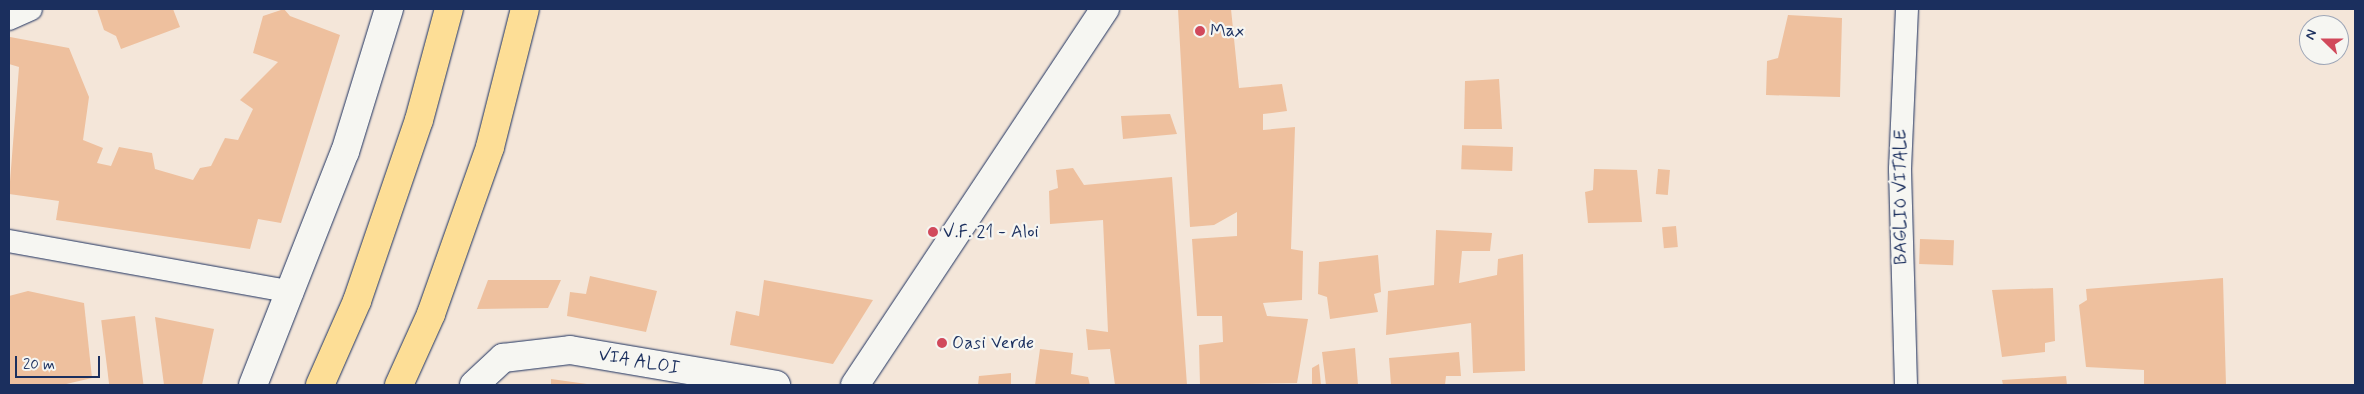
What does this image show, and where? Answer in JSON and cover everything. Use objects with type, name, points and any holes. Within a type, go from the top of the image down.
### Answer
[{"type":"main road","points":[[320,385],[357,301],[416,129],[449,9]]},
{"type":"main road","points":[[399,385],[430,314],[490,147],[525,9]]},
{"type":"street","points":[[9,19],[31,9]]},
{"type":"street","points":[[253,385],[292,292],[345,152],[389,9]]},
{"type":"street","points":[[855,385],[1105,9]]},
{"type":"street","name":"BAGLIO VITALE","points":[[1906,385],[1900,169],[1907,9]]},
{"type":"street","points":[[9,241],[292,292]]},
{"type":"street","name":"VIA ALOI","points":[[474,385],[503,358],[570,350],[776,385]]},
{"type":"building","points":[[97,9],[173,9],[180,27],[121,49],[116,36],[104,30]]},
{"type":"building","points":[[284,9],[290,16],[340,35],[281,223],[258,219],[250,249],[56,220],[59,201],[9,194],[19,67],[9,64],[10,37],[69,48],[89,97],[83,140],[103,148],[97,163],[111,166],[119,147],[152,153],[155,169],[193,180],[200,168],[211,166],[225,138],[238,140],[253,109],[240,100],[278,62],[253,53],[263,16]]},
{"type":"building","points":[[1178,9],[1231,9],[1239,88],[1282,84],[1287,111],[1263,114],[1263,130],[1295,127],[1291,249],[1303,251],[1302,300],[1263,303],[1267,316],[1308,319],[1297,383],[1200,385],[1199,345],[1223,342],[1222,316],[1197,316],[1192,239],[1237,236],[1237,212],[1214,225],[1190,227]]},
{"type":"building","points":[[1788,15],[1842,18],[1840,97],[1766,95],[1767,61],[1778,58]]},
{"type":"building","points":[[1499,79],[1502,129],[1464,129],[1465,81]]},
{"type":"building","points":[[1170,114],[1177,134],[1123,139],[1121,116]]},
{"type":"building","points":[[1462,145],[1513,147],[1512,171],[1461,169]]},
{"type":"building","points":[[1073,168],[1084,185],[1172,177],[1187,385],[1115,385],[1110,349],[1088,350],[1086,329],[1108,332],[1103,220],[1050,224],[1049,191],[1058,188],[1056,170]]},
{"type":"building","points":[[1594,169],[1637,170],[1642,222],[1588,223],[1585,192],[1593,190]]},
{"type":"building","points":[[1658,169],[1670,170],[1668,195],[1656,194]]},
{"type":"building","points":[[1676,226],[1678,247],[1664,248],[1662,227]]},
{"type":"building","points":[[1436,230],[1492,233],[1490,251],[1462,251],[1459,283],[1497,275],[1498,259],[1523,254],[1525,371],[1473,373],[1471,323],[1386,335],[1388,291],[1434,285]]},
{"type":"building","points":[[1920,239],[1954,240],[1953,265],[1919,264]]},
{"type":"building","points":[[1378,255],[1381,292],[1374,294],[1378,312],[1330,319],[1327,297],[1318,294],[1319,262]]},
{"type":"building","points":[[590,276],[657,291],[646,332],[567,316],[570,292],[586,294]]},
{"type":"building","points":[[2223,278],[2226,385],[2144,385],[2144,370],[2086,367],[2079,305],[2087,300],[2086,289]]},
{"type":"building","points":[[488,280],[561,280],[548,308],[477,309]]},
{"type":"building","points":[[764,280],[873,300],[833,364],[730,345],[736,311],[759,316]]},
{"type":"building","points":[[2053,288],[2055,341],[2045,343],[2045,352],[2002,357],[1992,290]]},
{"type":"building","points":[[28,291],[84,303],[92,378],[62,385],[9,385],[9,296]]},
{"type":"building","points":[[135,316],[143,384],[109,385],[101,320]]},
{"type":"building","points":[[155,317],[214,329],[202,385],[164,385]]},
{"type":"building","points":[[1355,348],[1358,385],[1326,385],[1322,352]]},
{"type":"building","points":[[1040,349],[1073,353],[1071,374],[1088,377],[1090,385],[1035,385]]},
{"type":"building","points":[[1459,352],[1461,376],[1446,376],[1445,385],[1391,385],[1389,358]]},
{"type":"building","points":[[1319,364],[1321,385],[1312,385],[1312,368]]},
{"type":"building","points":[[1011,373],[1011,385],[978,385],[979,376]]},
{"type":"building","points":[[2066,376],[2067,385],[2003,385],[2002,380]]},
{"type":"building","points":[[551,379],[587,384],[587,385],[551,385]]},
{"type":"place","name":"Max","points":[[1200,31]]},
{"type":"place","name":"V.F. 21 - Aloi","points":[[933,232]]},
{"type":"place","name":"Oasi Verde","points":[[942,343]]}]
